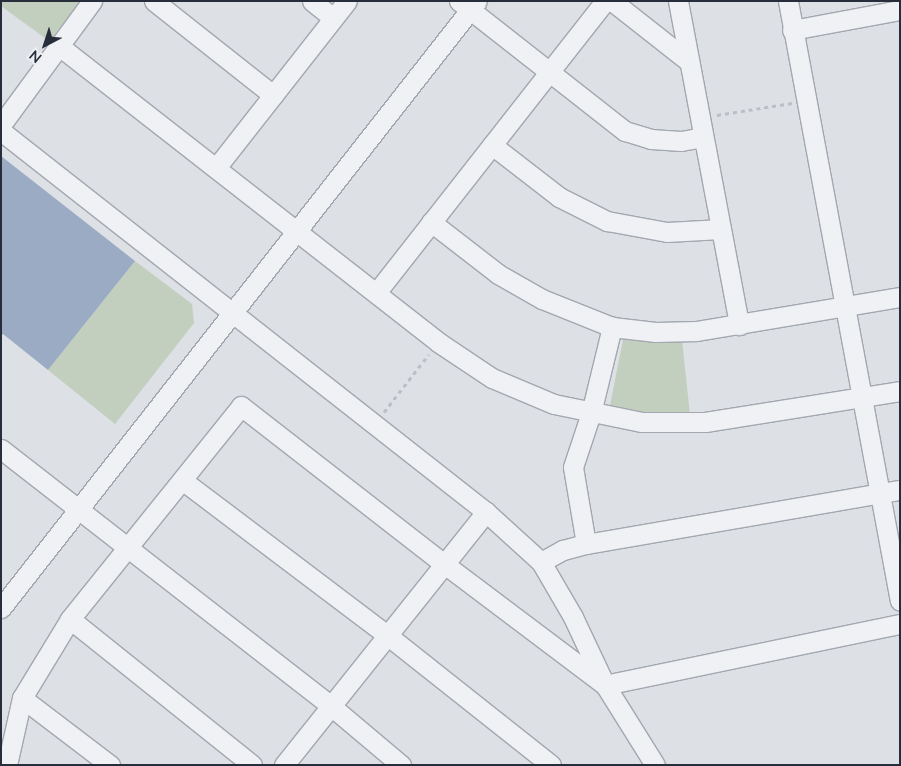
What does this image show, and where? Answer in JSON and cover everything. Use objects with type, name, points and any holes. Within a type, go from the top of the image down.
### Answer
[{"type":"street","points":[[1,125],[92,1]]},
{"type":"street","points":[[154,1],[273,94]]},
{"type":"street","points":[[312,1],[333,18]]},
{"type":"street","points":[[216,168],[347,1]]},
{"type":"street","points":[[376,293],[605,1]]},
{"type":"street","points":[[612,1],[687,60]]},
{"type":"street","points":[[678,1],[687,60],[739,325]]},
{"type":"street","points":[[788,1],[900,601]]},
{"type":"street","points":[[1,608],[76,509],[233,314],[468,4],[625,131],[651,139],[681,142],[703,137]]},
{"type":"street","points":[[792,30],[900,10]]},
{"type":"street","points":[[58,45],[438,342],[492,378],[554,404],[642,422],[705,422],[900,391]]},
{"type":"street","points":[[1,131],[486,512],[542,562],[573,617],[604,685],[655,765]]},
{"type":"street","points":[[492,145],[559,197],[607,221],[667,232],[721,229]]},
{"type":"street","points":[[432,222],[498,274],[542,300],[612,327],[666,332],[696,331],[844,308],[900,297]]},
{"type":"street","points":[[586,544],[573,467],[591,413],[612,327]]},
{"type":"street","points":[[7,765],[22,698],[70,619],[242,406],[443,563],[604,685],[900,624]]},
{"type":"street","points":[[1,449],[331,706],[401,765]]},
{"type":"street","points":[[182,480],[387,635],[552,765]]},
{"type":"street","points":[[542,562],[563,550],[586,544],[900,490]]},
{"type":"street","points":[[284,765],[443,563],[486,512]]},
{"type":"street","points":[[70,619],[252,765]]},
{"type":"street","points":[[22,698],[110,765]]},
{"type":"path","points":[[699,118],[806,101]]},
{"type":"path","points":[[375,425],[438,342]]},
{"type":"green space","points":[[1,1],[82,1],[49,41],[1,6]]},
{"type":"green space","points":[[135,261],[192,304],[194,323],[115,424],[48,370]]},
{"type":"green space","points":[[624,335],[682,340],[690,415],[662,415],[609,410]]},
{"type":"water","points":[[1,156],[135,261],[48,370],[3,334],[1,336]]}]
